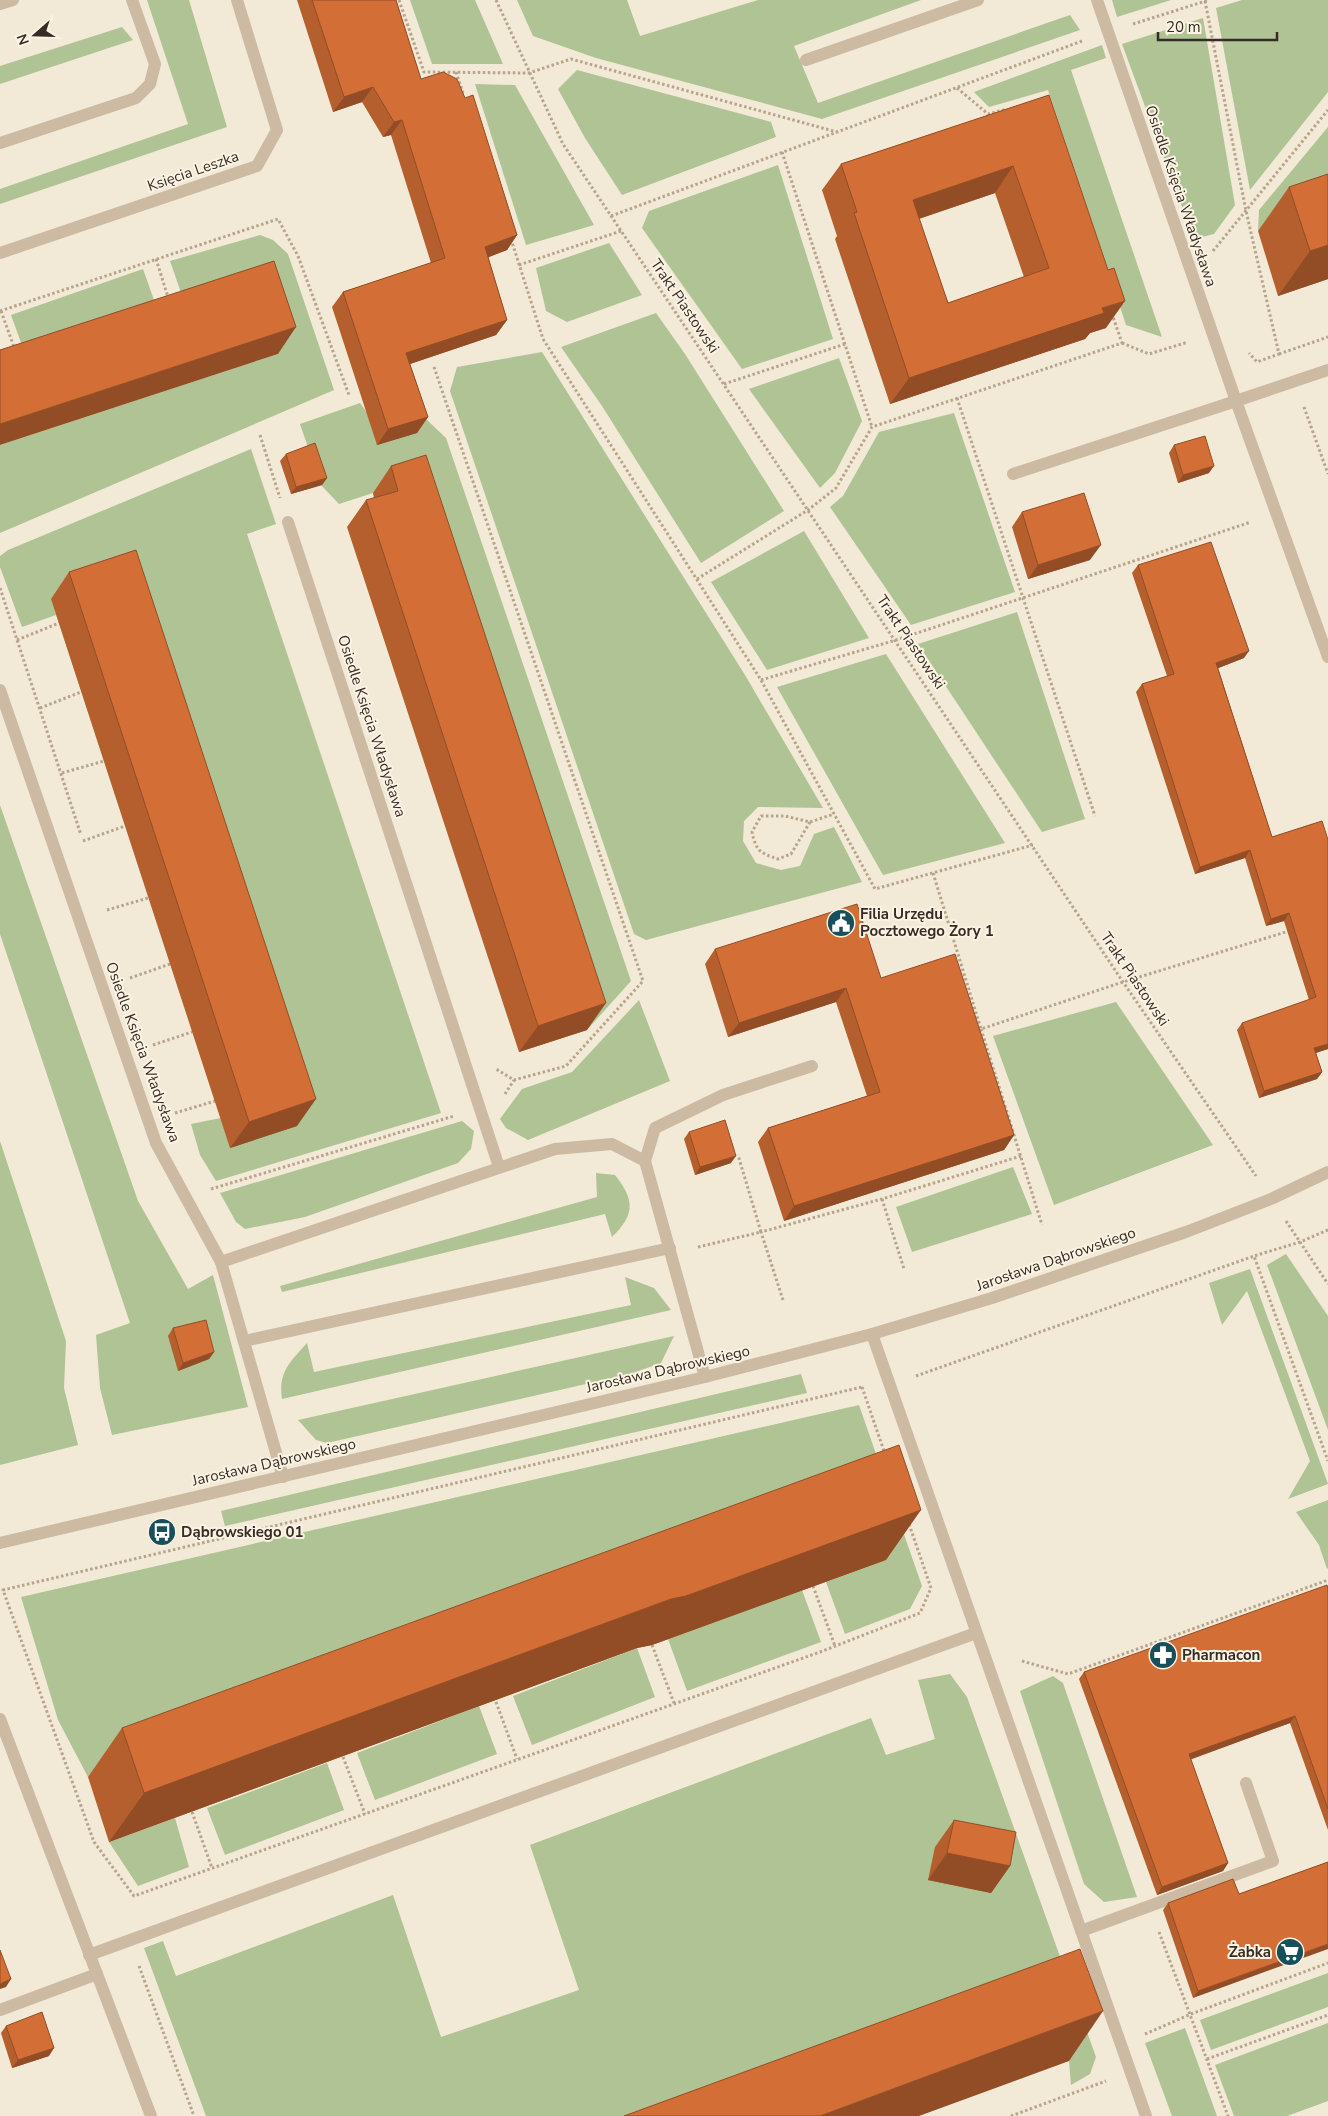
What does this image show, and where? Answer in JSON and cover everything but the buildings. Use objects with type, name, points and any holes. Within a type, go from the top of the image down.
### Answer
[{"type":"street","points":[[0,4],[14,0]]},
{"type":"street","points":[[0,143],[136,98],[150,84],[155,64],[132,0]]},
{"type":"street","name":"Księcia Leszka","points":[[0,254],[257,166],[277,130],[237,0]]},
{"type":"street","points":[[806,60],[978,0]]},
{"type":"street","name":"Osiedle Księcia Władysława","points":[[1097,0],[1211,335],[1328,657]]},
{"type":"street","points":[[1013,474],[1328,370]]},
{"type":"street","name":"Osiedle Księcia Władysława","points":[[288,522],[499,1167]]},
{"type":"street","name":"Osiedle Księcia Władysława","points":[[0,690],[156,1143],[221,1262],[283,1477]]},
{"type":"street","points":[[705,1377],[645,1161],[655,1128],[723,1095],[812,1066]]},
{"type":"street","points":[[221,1262],[555,1149],[612,1144],[645,1161]]},
{"type":"street","name":"Jarosława Dąbrowskiego","points":[[0,1543],[705,1377],[872,1334],[1002,1295],[1186,1232],[1271,1199],[1328,1172]]},
{"type":"street","points":[[244,1341],[670,1248]]},
{"type":"street","points":[[872,1334],[1146,2116]]},
{"type":"street","points":[[89,1955],[976,1634]]},
{"type":"street","points":[[0,1719],[150,2116]]},
{"type":"street","points":[[1081,1931],[1273,1862],[1246,1783]]},
{"type":"street","points":[[0,2010],[97,1974]]},
{"type":"path","points":[[399,0],[424,72],[529,73],[571,59],[838,132]]},
{"type":"path","name":"Trakt Piastowski","points":[[496,0],[563,144],[1123,982],[1328,1284]]},
{"type":"path","points":[[611,216],[1108,32],[1206,0],[1246,211],[1279,354]]},
{"type":"path","points":[[456,72],[465,100]]},
{"type":"path","points":[[956,88],[988,114],[1014,107]]},
{"type":"path","points":[[1208,257],[1328,110]]},
{"type":"path","points":[[782,152],[872,427]]},
{"type":"path","points":[[17,355],[0,311],[278,219],[298,256],[349,396]]},
{"type":"path","points":[[519,265],[621,231]]},
{"type":"path","points":[[510,238],[543,339],[761,680],[875,889],[1033,845]]},
{"type":"path","points":[[156,259],[171,305]]},
{"type":"path","points":[[1110,305],[1122,343]]},
{"type":"path","points":[[697,579],[808,510],[836,488],[872,427],[1122,343],[1149,354],[1230,330],[1257,362],[1328,337]]},
{"type":"path","points":[[724,384],[845,344]]},
{"type":"path","points":[[434,367],[643,981],[566,1066],[514,1080],[492,1067]]},
{"type":"path","points":[[957,398],[1095,816]]},
{"type":"path","points":[[1302,400],[1328,474]]},
{"type":"path","points":[[260,435],[288,522]]},
{"type":"path","points":[[761,680],[896,640],[1256,520]]},
{"type":"path","points":[[0,588],[86,850]]},
{"type":"path","points":[[18,640],[59,623]]},
{"type":"path","points":[[40,708],[81,692]]},
{"type":"path","points":[[62,773],[104,761]]},
{"type":"path","points":[[810,822],[792,854],[778,859],[762,854],[755,845],[752,832],[761,816],[785,816],[810,822],[834,814]]},
{"type":"path","points":[[83,841],[125,826]]},
{"type":"path","points":[[932,873],[1042,1225]]},
{"type":"path","points":[[107,910],[148,898]]},
{"type":"path","points":[[104,901],[110,918]]},
{"type":"path","points":[[981,1029],[1123,982],[1291,930]]},
{"type":"path","points":[[130,978],[170,964]]},
{"type":"path","points":[[127,970],[133,986]]},
{"type":"path","points":[[153,1045],[192,1032]]},
{"type":"path","points":[[150,1037],[156,1054]]},
{"type":"path","points":[[176,1113],[215,1101]]},
{"type":"path","points":[[173,1105],[178,1121]]},
{"type":"path","points":[[211,1189],[457,1115]]},
{"type":"path","points":[[738,1155],[783,1300]]},
{"type":"path","points":[[691,1249],[882,1199],[1020,1156]]},
{"type":"path","points":[[207,1182],[216,1197]]},
{"type":"path","points":[[882,1199],[904,1269]]},
{"type":"path","points":[[916,1376],[1254,1256],[1300,1242],[1328,1230]]},
{"type":"path","points":[[1254,1256],[1328,1461]]},
{"type":"path","points":[[862,1387],[931,1588],[920,1612],[835,1646],[134,1896],[94,1842],[2,1590],[862,1387]]},
{"type":"path","points":[[1022,1662],[1068,1674],[1328,1580]]},
{"type":"path","points":[[813,1586],[835,1646]]},
{"type":"path","points":[[652,1645],[674,1703]]},
{"type":"path","points":[[496,1702],[517,1760]]},
{"type":"path","points":[[343,1757],[365,1814]]},
{"type":"path","points":[[192,1812],[212,1868]]},
{"type":"path","points":[[1158,1930],[1228,2116]]},
{"type":"path","points":[[138,1962],[194,2116]]},
{"type":"path","points":[[1142,2035],[1190,2014],[1328,1963]]},
{"type":"path","points":[[1207,2059],[1328,2015]]},
{"type":"path","points":[[1011,2116],[1109,2080]]},
{"type":"green space","points":[[147,0],[189,0],[227,127],[0,204],[0,189],[188,124]]},
{"type":"green space","points":[[410,0],[475,0],[503,64],[432,64]]},
{"type":"green space","points":[[517,0],[627,0],[640,36],[758,0],[921,0],[794,46],[818,103],[1070,15],[1080,30],[822,119],[596,58],[533,36]]},
{"type":"green space","points":[[1112,0],[1171,0],[1117,17]]},
{"type":"green space","points":[[1242,0],[1328,0],[1328,92],[1250,190],[1216,8]]},
{"type":"green space","points":[[1203,18],[1235,205],[1214,234],[1194,239],[1122,44]]},
{"type":"green space","points":[[122,27],[133,40],[0,84],[0,66]]},
{"type":"green space","points":[[1102,45],[1106,58],[1071,70],[1162,337],[1126,325],[1048,90],[989,107],[974,92]]},
{"type":"green space","points":[[577,70],[771,122],[776,137],[622,195],[585,138],[558,89]]},
{"type":"green space","points":[[475,84],[515,85],[594,225],[526,245]]},
{"type":"green space","points":[[1328,127],[1328,208],[1258,231],[1259,210]]},
{"type":"green space","points":[[778,165],[833,339],[742,369],[642,228],[649,211]]},
{"type":"green space","points":[[260,235],[273,240],[288,254],[334,390],[0,533],[0,445],[278,354],[187,310],[170,261]]},
{"type":"green space","points":[[609,243],[642,295],[567,322],[546,311],[536,268]]},
{"type":"green space","points":[[143,269],[160,317],[28,362],[11,315]]},
{"type":"green space","points":[[656,313],[685,354],[784,511],[701,563],[602,406],[561,347]]},
{"type":"green space","points":[[542,352],[745,675],[823,808],[758,807],[744,821],[743,841],[756,863],[781,870],[800,866],[814,834],[834,827],[862,882],[646,940],[634,934],[450,391],[457,367]]},
{"type":"green space","points":[[839,358],[862,421],[835,473],[820,488],[749,389]]},
{"type":"green space","points":[[406,400],[446,438],[631,981],[587,1030],[407,482],[339,504],[321,485],[300,424],[360,403],[368,414]]},
{"type":"green space","points":[[954,413],[1015,592],[911,625],[830,507],[843,496],[879,432]]},
{"type":"green space","points":[[251,449],[276,524],[247,534],[441,1113],[216,1181],[200,1155],[191,1124],[221,1118],[51,599],[56,615],[22,627],[0,567],[0,556],[8,550]]},
{"type":"green space","points":[[804,531],[869,638],[767,670],[711,582]]},
{"type":"green space","points":[[1017,612],[1085,819],[1042,832],[918,644]]},
{"type":"green space","points":[[886,654],[1005,843],[883,875],[777,687]]},
{"type":"green space","points":[[0,805],[138,1201],[188,1289],[213,1275],[248,1407],[112,1435],[100,1388],[96,1335],[130,1323],[0,934]]},
{"type":"green space","points":[[639,1000],[670,1081],[528,1140],[506,1128],[500,1119],[522,1089],[572,1072]]},
{"type":"green space","points":[[1116,1002],[1213,1145],[1054,1205],[993,1036]]},
{"type":"green space","points":[[462,1121],[474,1131],[471,1149],[458,1163],[305,1217],[245,1229],[236,1222],[220,1193]]},
{"type":"green space","points":[[0,1141],[66,1341],[64,1388],[78,1445],[0,1465]]},
{"type":"green space","points":[[1013,1167],[1032,1214],[912,1252],[896,1207]]},
{"type":"green space","points":[[596,1173],[615,1175],[622,1184],[629,1200],[630,1207],[625,1222],[612,1237],[605,1214],[282,1292],[280,1286],[597,1197]]},
{"type":"green space","points":[[1286,1254],[1328,1316],[1328,1430],[1267,1265]]},
{"type":"green space","points":[[1250,1269],[1328,1484],[1288,1499],[1310,1461],[1247,1291],[1222,1325],[1209,1283]]},
{"type":"green space","points":[[625,1277],[654,1288],[671,1310],[282,1399],[281,1390],[284,1374],[291,1362],[307,1343],[314,1372],[631,1305]]},
{"type":"green space","points":[[674,1336],[661,1363],[630,1374],[327,1443],[316,1440],[298,1420]]},
{"type":"green space","points":[[801,1374],[807,1393],[225,1526],[221,1511]]},
{"type":"green space","points":[[859,1405],[922,1586],[910,1609],[845,1634],[826,1582],[886,1560],[88,1777],[58,1720],[21,1597]]},
{"type":"green space","points":[[1328,1500],[1327,1569],[1319,1545],[1296,1512]]},
{"type":"green space","points":[[802,1590],[821,1642],[687,1691],[668,1639]]},
{"type":"green space","points":[[637,1648],[655,1697],[532,1745],[513,1696]]},
{"type":"green space","points":[[950,1674],[967,1697],[1096,2057],[1090,2074],[1071,2085],[1069,2061],[724,2116],[206,2116],[144,1948],[163,1941],[176,1976],[393,1895],[441,2037],[579,1990],[530,1845],[871,1718],[886,1755],[935,1739],[918,1680]]},
{"type":"green space","points":[[1053,1676],[1063,1683],[1137,1897],[1104,1902],[1084,1884],[1020,1691]]},
{"type":"green space","points":[[479,1706],[497,1754],[375,1800],[357,1753]]},
{"type":"green space","points":[[327,1763],[344,1810],[225,1855],[207,1808]]},
{"type":"green space","points":[[175,1818],[189,1867],[138,1886],[109,1842]]},
{"type":"green space","points":[[1328,1973],[1328,2007],[1211,2050],[1200,2020]]},
{"type":"green space","points":[[1328,2023],[1328,2101],[1287,2116],[1234,2116],[1215,2065]]},
{"type":"green space","points":[[1185,2028],[1217,2116],[1172,2116],[1145,2043]]},
{"type":"place","name":"Filia Urzędu Pocztowego Żory 1","points":[[841,923]]},
{"type":"place","name":"Dąbrowskiego 01","points":[[162,1532]]},
{"type":"place","name":"Pharmacon","points":[[1163,1655]]},
{"type":"place","name":"Żabka","points":[[1290,1952]]}]
